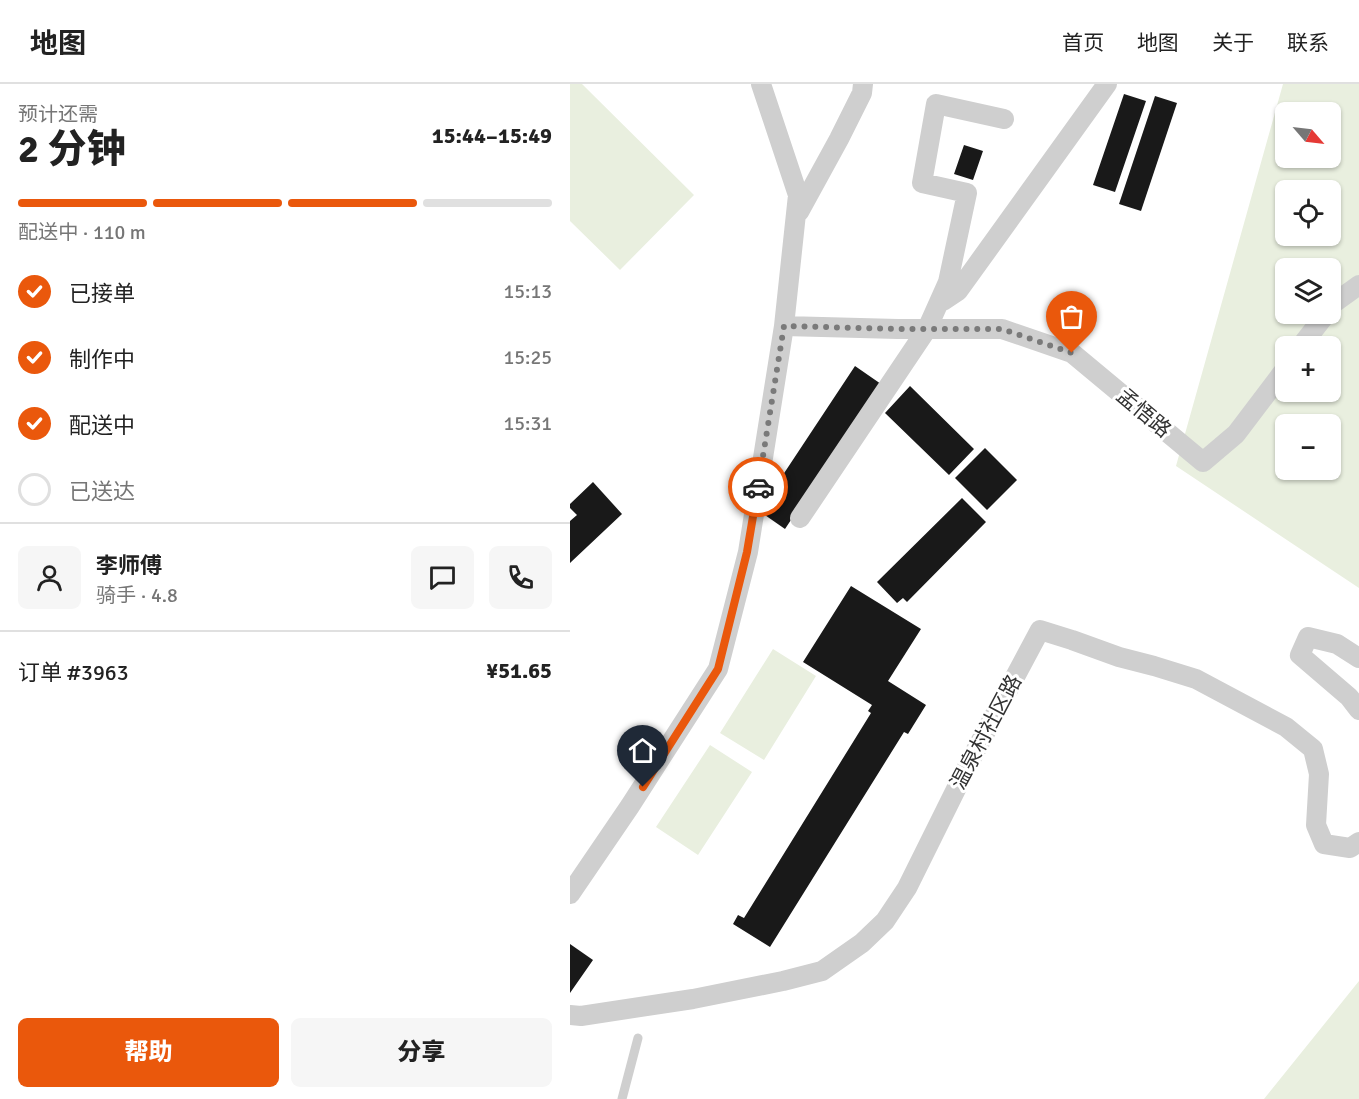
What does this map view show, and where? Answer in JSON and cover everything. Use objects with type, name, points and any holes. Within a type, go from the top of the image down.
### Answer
[{"type":"street","points":[[570,894],[718,669],[747,552],[784,326],[798,195],[761,84]]},
{"type":"street","points":[[795,218],[844,130],[862,93],[863,84]]},
{"type":"street","points":[[938,304],[958,291],[1107,84]]},
{"type":"street","points":[[800,518],[927,329],[948,282],[967,193],[922,183],[936,104],[1004,119]]},
{"type":"street","points":[[1341,298],[1359,285]]},
{"type":"street","points":[[1309,336],[1318,324]]},
{"type":"street","name":"孟悟路","points":[[784,326],[1002,329],[1072,353],[1203,462],[1236,434],[1275,383]]},
{"type":"street","name":"温泉村社区路","points":[[570,1015],[581,1016],[693,999],[822,971],[862,943],[885,921],[907,888],[969,763],[1040,630],[1119,657],[1196,679],[1286,727],[1313,749],[1319,774],[1316,825],[1324,844],[1350,848],[1359,842]]},
{"type":"street","points":[[1359,658],[1337,644],[1308,637],[1300,655],[1349,697],[1359,710]]},
{"type":"lane","points":[[622,1099],[638,1038]]},
{"type":"green space","points":[[570,84],[582,84],[694,195],[620,270],[570,221]]},
{"type":"green space","points":[[1283,84],[1359,84],[1359,588],[1176,466],[1275,113],[1275,168],[1341,168],[1341,102],[1278,102]]},
{"type":"green space","points":[[773,649],[816,676],[764,760],[720,733]]},
{"type":"green space","points":[[710,745],[752,772],[698,855],[656,827]]},
{"type":"green space","points":[[1359,981],[1359,1099],[1264,1099]]},
{"type":"building","points":[[1124,94],[1146,101],[1115,192],[1093,185]]},
{"type":"building","points":[[1155,96],[1177,103],[1141,211],[1119,204]]},
{"type":"building","points":[[964,145],[983,151],[973,180],[954,174]]},
{"type":"building","points":[[855,366],[881,384],[785,529],[759,511]]},
{"type":"building","points":[[910,386],[974,449],[949,475],[885,413]]},
{"type":"building","points":[[985,448],[1017,480],[987,510],[955,478]]},
{"type":"building","points":[[593,482],[622,514],[570,563],[570,521],[577,515],[570,508],[570,504]]},
{"type":"building","points":[[962,498],[986,522],[907,602],[903,598],[897,603],[877,582]]},
{"type":"building","points":[[851,586],[921,629],[888,681],[926,705],[908,734],[904,732],[770,947],[733,924],[738,915],[744,918],[871,713],[868,711],[872,705],[803,662]]},
{"type":"building","points":[[570,944],[593,960],[570,993]]},
{"type":"way so far","points":[[758,487],[784,326],[1002,329],[1072,353]]},
{"type":"route","points":[[643,787],[718,669],[747,552],[758,487]]}]
